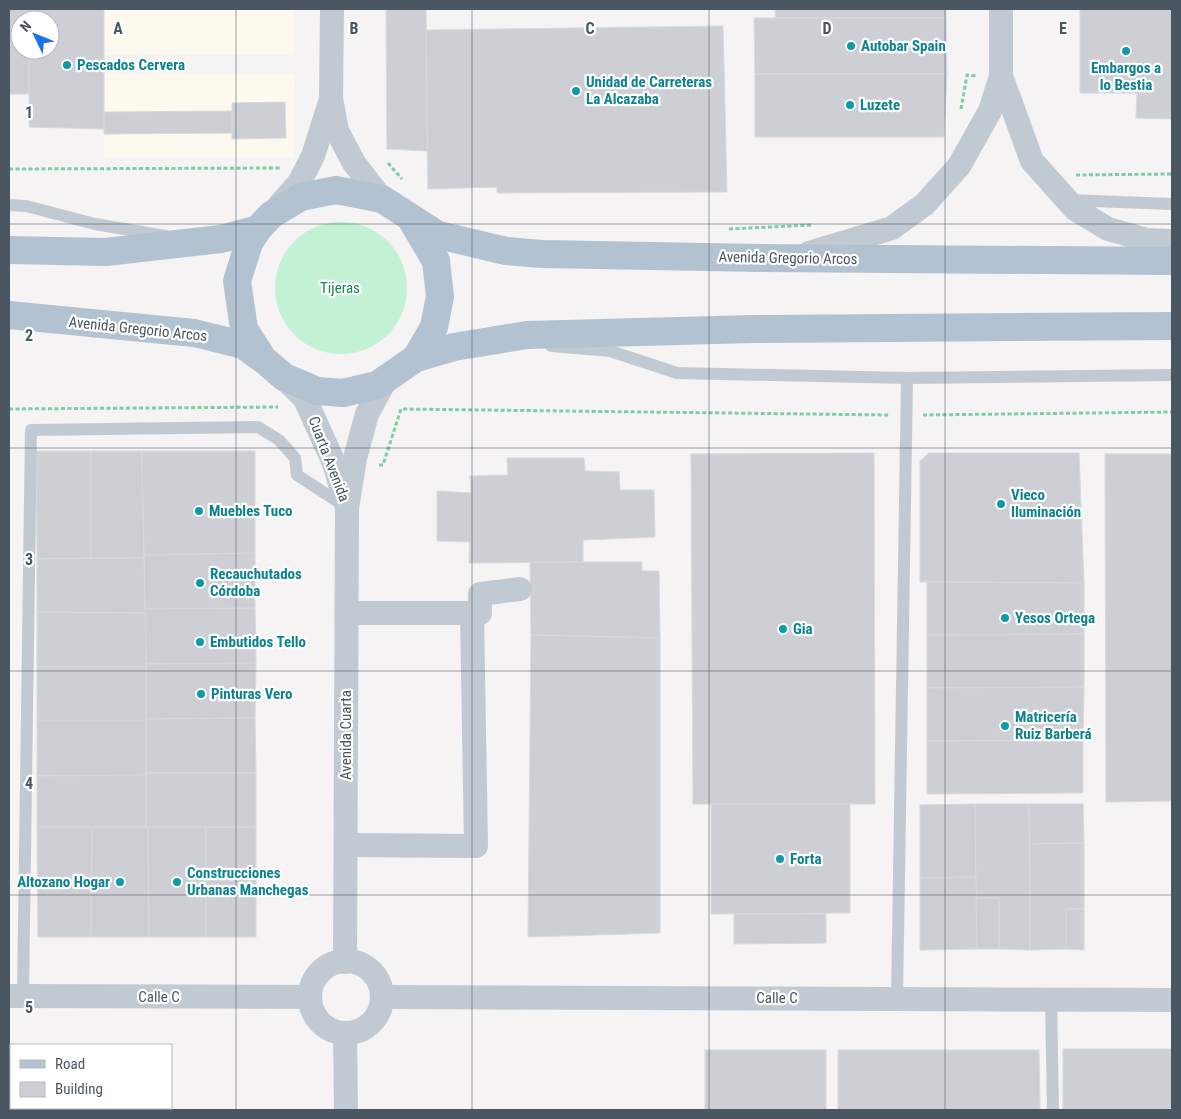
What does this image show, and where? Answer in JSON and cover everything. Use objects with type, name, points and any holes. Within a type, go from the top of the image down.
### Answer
[{"type":"main road","points":[[9,250],[106,252],[222,239],[265,222],[301,197],[336,190],[382,199]]},
{"type":"main road","name":"Avenida Gregorio Arcos","points":[[382,199],[438,235],[506,251],[542,254],[1172,261]]},
{"type":"main road","points":[[411,219],[436,261],[440,296],[434,327],[416,358]]},
{"type":"main road","points":[[262,359],[244,329],[237,280],[249,243],[265,222]]},
{"type":"main road","name":"Avenida Gregorio Arcos","points":[[16,319],[194,333],[243,345],[284,377],[317,391],[343,393],[377,385],[416,358]]},
{"type":"main road","points":[[416,358],[454,347],[527,335],[733,329],[1172,326]]},
{"type":"street","points":[[332,9],[331,98],[337,131],[354,163],[382,199]]},
{"type":"street","points":[[792,258],[892,228],[925,204],[959,166],[990,111],[1001,76],[1002,9]]},
{"type":"street","points":[[1001,76],[1032,161],[1075,209],[1108,229],[1147,240],[1172,241]]},
{"type":"street","points":[[265,222],[299,183],[314,156],[331,98]]},
{"type":"street","name":"Cuarta Avenida","points":[[284,377],[305,399],[334,463],[347,508]]},
{"type":"street","name":"Cuarta Avenida","points":[[347,508],[354,464],[367,414],[385,380]]},
{"type":"street","name":"Avenida Cuarta","points":[[345,962],[347,508]]},
{"type":"street","points":[[347,613],[480,612],[480,594],[520,589]]},
{"type":"street","points":[[346,845],[476,846],[472,613]]},
{"type":"street","points":[[345,962],[365,966],[375,976],[382,997],[379,1013],[368,1026],[353,1033],[340,1033],[328,1029],[316,1017],[309,998],[312,985],[318,974],[332,964],[345,962]]},
{"type":"street","name":"Calle C","points":[[16,996],[309,998]]},
{"type":"street","name":"Calle C","points":[[382,997],[1172,1000]]},
{"type":"street","points":[[345,1033],[346,1110]]},
{"type":"lane","points":[[1066,200],[1172,204]]},
{"type":"lane","points":[[9,205],[26,206],[95,224],[197,242]]},
{"type":"lane","points":[[486,341],[610,351],[677,373],[907,378],[1172,375]]},
{"type":"lane","points":[[897,998],[907,378]]},
{"type":"lane","points":[[16,996],[31,430],[258,427],[279,440],[295,458],[297,475],[347,508]]},
{"type":"lane","points":[[1051,999],[1053,1110]]},
{"type":"path","points":[[961,113],[967,75],[1001,76]]},
{"type":"path","points":[[387,162],[405,182]]},
{"type":"path","points":[[9,169],[286,168]]},
{"type":"path","points":[[1073,175],[1172,174]]},
{"type":"path","points":[[727,229],[813,225]]},
{"type":"path","points":[[9,409],[274,406],[282,408]]},
{"type":"path","points":[[354,464],[383,465],[401,409],[907,415],[1172,412]]},
{"type":"shaded area","points":[[104,9],[294,9],[294,55],[104,55]]},
{"type":"shaded area","points":[[105,74],[295,74],[294,157],[104,157]]},
{"type":"green space","name":"Tijeras","points":[[341,222],[354,223],[366,227],[388,241],[402,263],[406,275],[406,301],[402,313],[388,335],[366,349],[354,353],[341,354],[328,353],[316,349],[294,335],[280,313],[276,301],[275,288],[276,275],[280,263],[294,241],[316,227],[328,223]]},
{"type":"building","points":[[9,9],[29,9],[10,10],[10,60],[29,60],[29,94],[9,94]]},
{"type":"building","name":"Pescados Cervera","points":[[104,9],[104,129],[29,127],[29,60],[60,60],[60,10],[29,10]]},
{"type":"building","points":[[386,9],[426,9],[428,151],[387,149]]},
{"type":"building","points":[[775,9],[946,9],[946,18],[776,18]]},
{"type":"building","name":"Embargos a lo Bestia","points":[[1080,9],[1172,9],[1172,119],[1136,118],[1137,93],[1080,93]]},
{"type":"building","name":"Autobar Spain","points":[[754,18],[946,18],[947,74],[755,74]]},
{"type":"building","name":"Unidad de Carreteras La Alcazaba","points":[[723,26],[727,192],[497,193],[497,187],[428,189],[426,30]]},
{"type":"building","name":"Luzete","points":[[755,74],[947,74],[944,137],[755,137]]},
{"type":"building","points":[[285,102],[286,138],[232,139],[232,103]]},
{"type":"building","points":[[232,111],[232,133],[104,134],[104,112]]},
{"type":"building","points":[[36,451],[91,451],[91,558],[37,559]]},
{"type":"building","points":[[91,451],[142,451],[144,558],[91,558]]},
{"type":"building","name":"Muebles Tuco","points":[[142,451],[255,451],[255,553],[144,555]]},
{"type":"building","name":"Gia","points":[[874,453],[875,804],[693,804],[691,454]]},
{"type":"building","name":"Vieco Iluminación","points":[[929,453],[1079,453],[1084,583],[920,582],[920,461]]},
{"type":"building","points":[[1105,454],[1172,454],[1172,801],[1106,802]]},
{"type":"building","points":[[507,458],[584,458],[585,471],[619,472],[620,490],[654,490],[655,537],[583,540],[583,562],[469,563],[470,542],[437,541],[437,491],[471,493],[470,476],[508,475]]},
{"type":"building","name":"Recauchutados Córdoba","points":[[255,553],[255,608],[145,609],[144,555]]},
{"type":"building","points":[[144,558],[145,613],[37,612],[37,559]]},
{"type":"building","points":[[530,562],[642,562],[642,571],[659,571],[660,638],[531,635]]},
{"type":"building","name":"Yesos Ortega","points":[[927,582],[1084,583],[1084,634],[927,635]]},
{"type":"building","name":"Embutidos Tello","points":[[255,608],[256,663],[146,664],[145,609]]},
{"type":"building","points":[[37,612],[145,613],[146,667],[37,667]]},
{"type":"building","points":[[1084,634],[1084,687],[927,688],[927,635]]},
{"type":"building","points":[[531,635],[660,638],[660,933],[528,937]]},
{"type":"building","name":"Pinturas Vero","points":[[256,663],[255,718],[146,719],[146,664]]},
{"type":"building","points":[[37,667],[146,667],[146,721],[37,721]]},
{"type":"building","name":"Matricería Ruiz Barberá","points":[[1084,687],[1083,740],[927,741],[927,688]]},
{"type":"building","points":[[255,718],[256,773],[146,773],[146,719]]},
{"type":"building","points":[[37,721],[146,721],[146,775],[37,776]]},
{"type":"building","points":[[1083,740],[1083,793],[927,794],[927,741]]},
{"type":"building","points":[[146,773],[256,773],[256,827],[146,827]]},
{"type":"building","points":[[146,775],[146,827],[37,827],[37,776]]},
{"type":"building","name":"Forta","points":[[711,804],[850,804],[850,913],[711,914]]},
{"type":"building","points":[[975,804],[976,877],[920,878],[920,805]]},
{"type":"building","points":[[975,804],[1029,804],[1030,950],[999,949],[999,898],[976,898]]},
{"type":"building","points":[[1029,804],[1083,804],[1084,843],[1030,844]]},
{"type":"building","points":[[37,827],[92,827],[91,937],[38,937]]},
{"type":"building","name":"Altozano Hogar","points":[[92,827],[148,827],[149,937],[91,937]]},
{"type":"building","name":"Construcciones Urbanas Manchegas","points":[[148,827],[206,827],[206,937],[149,937]]},
{"type":"building","points":[[206,827],[256,827],[256,937],[206,937]]},
{"type":"building","points":[[1084,843],[1084,909],[1066,909],[1066,949],[1030,950],[1030,844]]},
{"type":"building","points":[[976,877],[977,949],[920,950],[920,878]]},
{"type":"building","points":[[976,898],[999,898],[999,949],[977,949]]},
{"type":"building","points":[[1066,909],[1084,909],[1084,950],[1066,949]]},
{"type":"building","points":[[734,914],[826,914],[826,943],[734,944]]},
{"type":"building","points":[[1063,1049],[1172,1049],[1172,1110],[1063,1110]]},
{"type":"building","points":[[705,1050],[826,1050],[826,1110],[705,1110]]},
{"type":"building","points":[[838,1050],[1039,1050],[1040,1110],[838,1110]]},
{"type":"building","points":[[19,1109],[87,1109],[87,1110]]},
{"type":"place","name":"Autobar Spain","points":[[851,46]]},
{"type":"place","name":"Embargos a lo Bestia","points":[[1126,51]]},
{"type":"place","name":"Pescados Cervera","points":[[67,65]]},
{"type":"place","name":"Unidad de Carreteras La Alcazaba","points":[[576,91]]},
{"type":"place","name":"Luzete","points":[[850,105]]},
{"type":"place","name":"Vieco Iluminación","points":[[1001,504]]},
{"type":"place","name":"Muebles Tuco","points":[[199,511]]},
{"type":"place","name":"Recauchutados Córdoba","points":[[200,583]]},
{"type":"place","name":"Yesos Ortega","points":[[1005,618]]},
{"type":"place","name":"Gia","points":[[783,629]]},
{"type":"place","name":"Embutidos Tello","points":[[200,642]]},
{"type":"place","name":"Pinturas Vero","points":[[201,694]]},
{"type":"place","name":"Matricería Ruiz Barberá","points":[[1005,726]]},
{"type":"place","name":"Forta","points":[[780,859]]},
{"type":"place","name":"Altozano Hogar","points":[[120,882]]},
{"type":"place","name":"Construcciones Urbanas Manchegas","points":[[177,882]]}]
